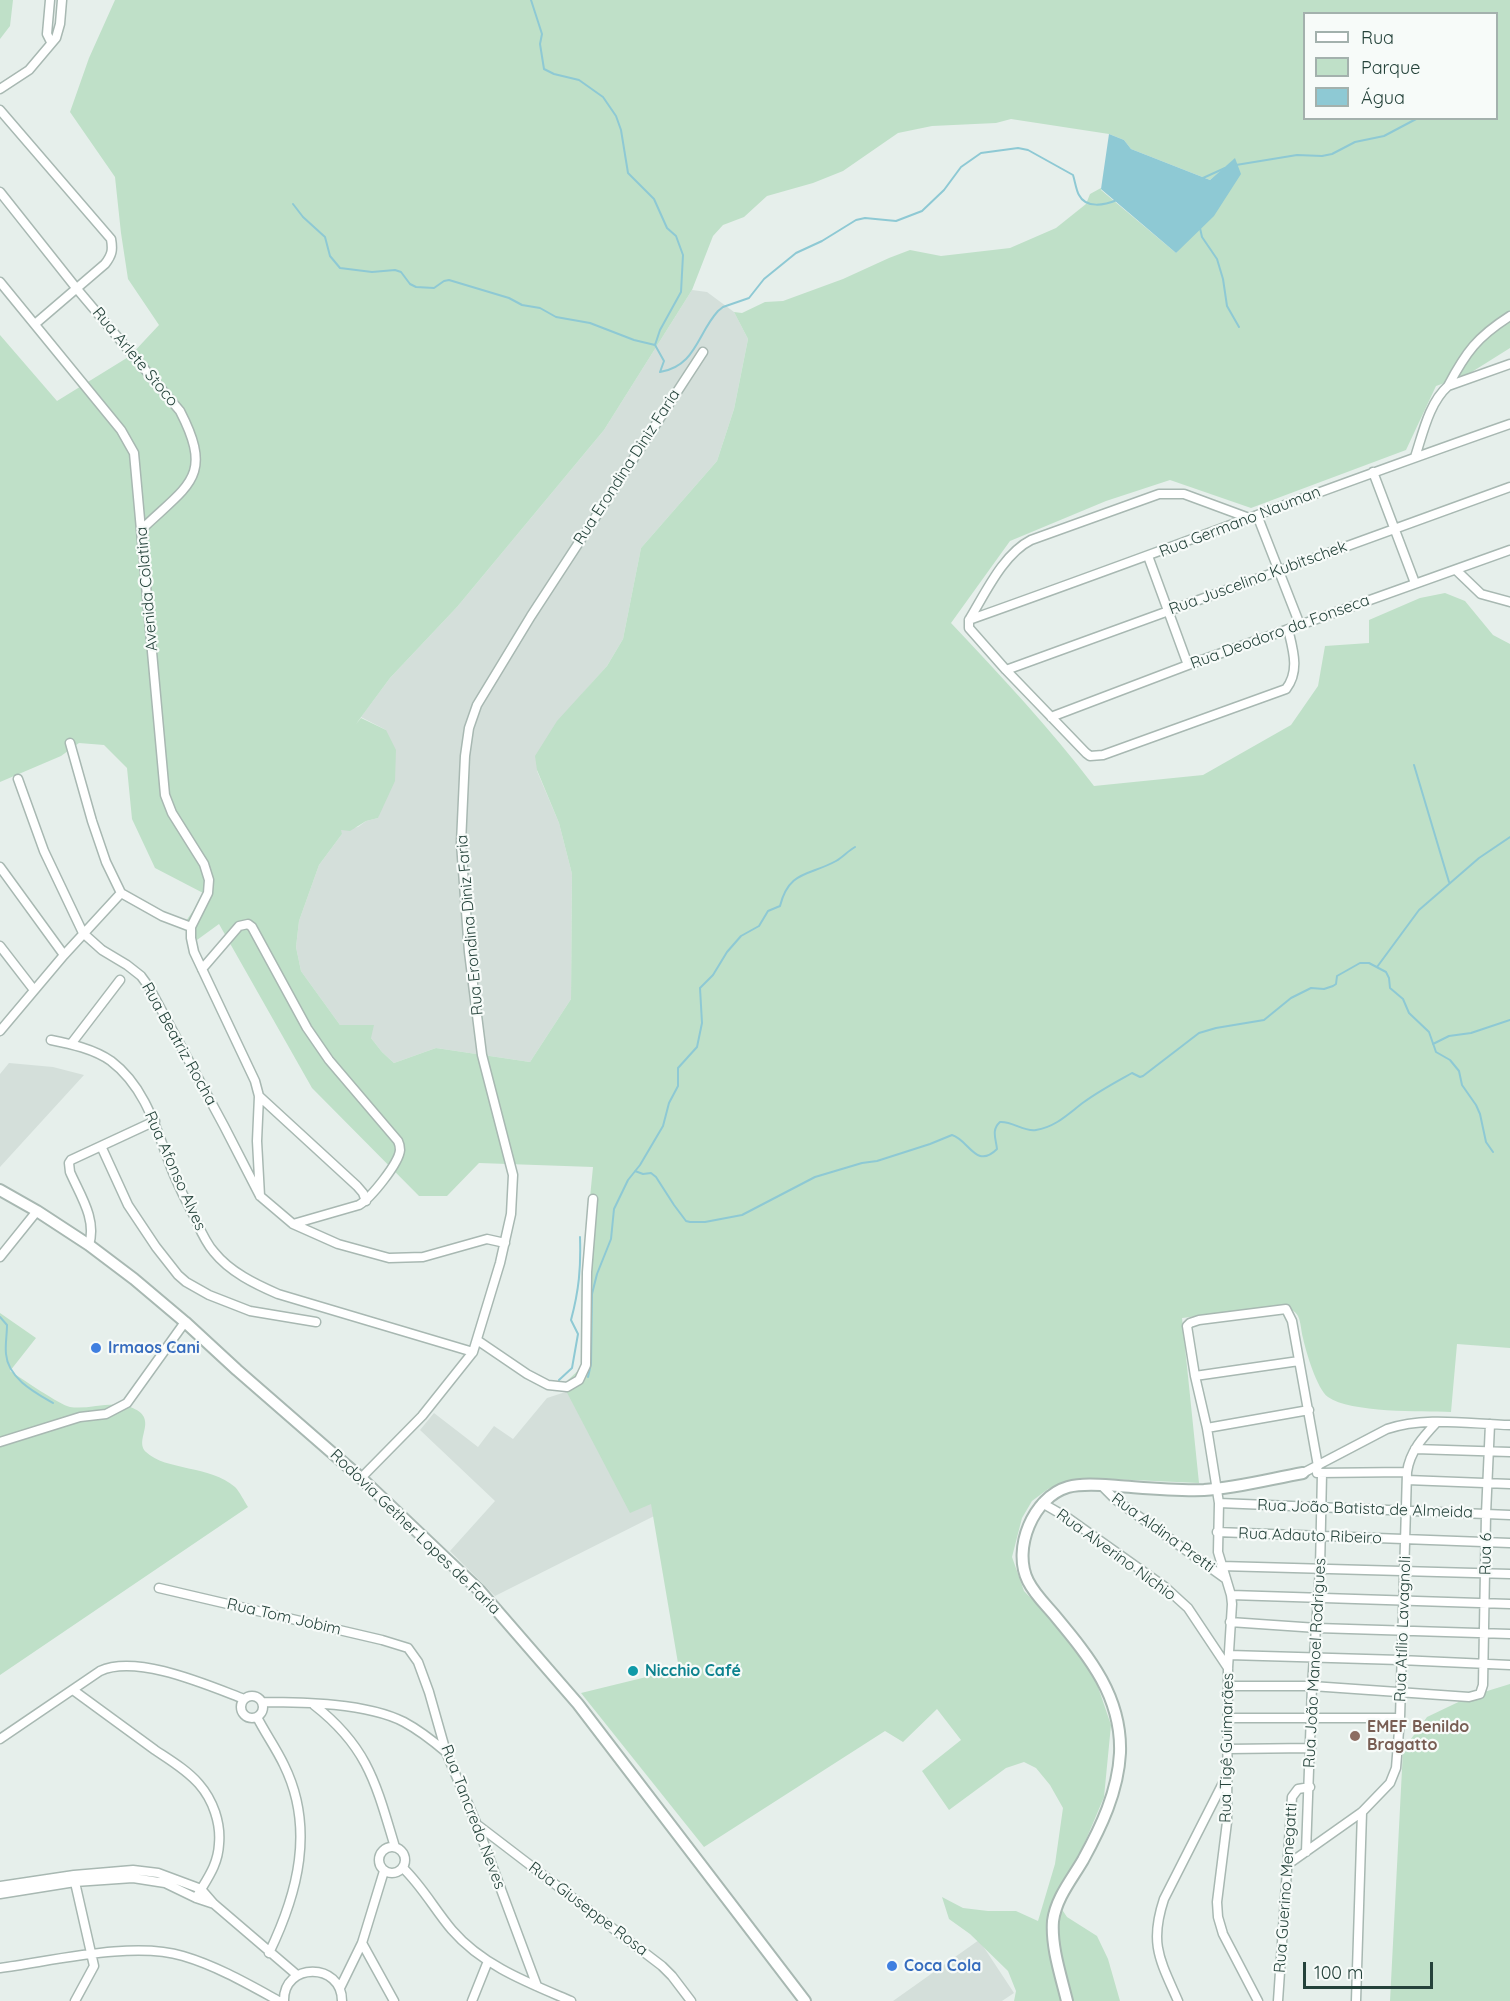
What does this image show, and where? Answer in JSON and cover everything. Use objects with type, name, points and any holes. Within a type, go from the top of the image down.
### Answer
[{"type":"street","points":[[50,0],[47,34],[51,42]]},
{"type":"street","points":[[0,89],[29,70],[56,38],[63,0]]},
{"type":"street","points":[[0,110],[111,239],[113,248],[111,257],[78,289],[35,324]]},
{"type":"street","name":"Rua Arlete Stoco","points":[[0,192],[180,411],[192,434],[197,465],[192,479],[142,529]]},
{"type":"street","name":"Avenida Colatina","points":[[0,282],[130,442],[135,461],[142,529],[165,795],[172,813],[204,864],[209,880],[208,893],[191,927]]},
{"type":"street","points":[[1415,457],[1434,403],[1448,386],[1473,344],[1490,328],[1510,316]]},
{"type":"street","name":"Rua Erondina Diniz Faria","points":[[361,1478],[422,1416],[473,1352],[505,1243],[511,1214],[513,1175],[482,1055],[469,952],[462,854],[465,756],[470,728],[477,705],[531,616],[703,352]]},
{"type":"street","points":[[1448,386],[1510,364]]},
{"type":"street","name":"Rua Germano Nauman","points":[[969,620],[1510,424]]},
{"type":"street","points":[[1374,472],[1415,583]]},
{"type":"street","name":"Rua Juscelino Kubitschek","points":[[1006,670],[1510,486]]},
{"type":"street","points":[[1288,629],[1295,662],[1294,674],[1286,689],[1095,756],[1086,753],[1006,670],[969,628],[969,620],[1004,564],[1022,544],[1159,494],[1172,493],[1184,494],[1253,516],[1280,570],[1300,625]]},
{"type":"street","name":"Rua Deodoro da Fonseca","points":[[1051,717],[1188,665],[1510,550]]},
{"type":"street","points":[[1148,556],[1188,665]]},
{"type":"street","points":[[1456,570],[1481,594],[1510,603]]},
{"type":"street","points":[[70,743],[92,821],[106,862],[121,893],[142,906],[191,927],[194,952],[248,1066],[259,1096],[257,1141],[260,1196],[293,1224],[338,1244],[389,1258],[423,1257],[488,1239],[505,1243]]},
{"type":"street","name":"Rua Beatriz Rocha","points":[[18,779],[44,851],[83,933],[102,950],[134,970],[149,987],[260,1196]]},
{"type":"street","points":[[0,867],[64,955]]},
{"type":"street","points":[[0,1031],[83,933],[121,893]]},
{"type":"street","points":[[202,969],[239,926],[248,924],[252,927],[307,1028],[329,1060],[398,1141],[399,1156],[366,1201],[293,1224]]},
{"type":"street","points":[[0,946],[34,990]]},
{"type":"street","points":[[71,1044],[120,980]]},
{"type":"street","name":"Rua Afonso Alves","points":[[51,1040],[95,1052],[111,1061],[123,1073],[155,1121],[174,1174],[202,1234],[212,1251],[232,1269],[248,1280],[278,1294],[473,1352]]},
{"type":"street","points":[[259,1096],[357,1186],[366,1201]]},
{"type":"street","points":[[89,1245],[92,1236],[91,1221],[68,1167],[71,1160],[155,1121]]},
{"type":"street","points":[[101,1146],[128,1205],[156,1247],[186,1282],[209,1295],[250,1311],[316,1322]]},
{"type":"street","name":"Rodovia Gether Lopes de Faria","points":[[0,1190],[89,1245],[134,1279],[361,1478],[480,1591],[578,1704],[806,2001]]},
{"type":"street","points":[[477,1340],[526,1374],[548,1385],[567,1388],[579,1380],[586,1365],[587,1272],[593,1199]]},
{"type":"street","points":[[0,1257],[36,1211]]},
{"type":"street","name":"Rua Tigê Guimarães","points":[[1258,2001],[1223,1934],[1218,1917],[1217,1902],[1227,1821],[1231,1595],[1221,1566],[1217,1532],[1219,1503],[1217,1488],[1187,1326],[1199,1320],[1286,1309]]},
{"type":"street","name":"Rua João Manoel Rodrigues","points":[[1286,1309],[1291,1316],[1320,1469],[1320,1569],[1312,1686],[1306,1852]]},
{"type":"street","points":[[0,1442],[73,1419],[115,1411],[127,1403],[185,1322]]},
{"type":"street","points":[[1195,1376],[1299,1361]]},
{"type":"street","points":[[1207,1428],[1309,1410]]},
{"type":"street","name":"Rua Atílio Lavagnoli","points":[[1287,1865],[1362,1812],[1394,1776],[1399,1759],[1400,1660],[1408,1462],[1423,1437],[1437,1422]]},
{"type":"street","points":[[1067,2001],[1055,1947],[1053,1920],[1061,1896],[1083,1859],[1109,1806],[1117,1771],[1119,1740],[1115,1709],[1110,1693],[1096,1668],[1028,1581],[1024,1560],[1025,1542],[1032,1518],[1042,1503],[1070,1486],[1101,1485],[1174,1490],[1217,1488],[1303,1473],[1320,1469],[1387,1430],[1408,1423],[1510,1425]]},
{"type":"street","name":"Rua 6","points":[[1400,1691],[1469,1697],[1480,1694],[1484,1664],[1490,1424]]},
{"type":"street","points":[[1415,1449],[1510,1452]]},
{"type":"street","points":[[1320,1469],[1510,1484]]},
{"type":"street","name":"Rua Aldina Pretti","points":[[1101,1485],[1116,1500],[1226,1579]]},
{"type":"street","name":"Rua Alverino Nichio","points":[[1042,1503],[1068,1518],[1165,1587],[1188,1608],[1228,1668]]},
{"type":"street","name":"Rua João Batista de Almeida","points":[[1219,1503],[1510,1515]]},
{"type":"street","name":"Rua Adauto Ribeiro","points":[[1217,1532],[1510,1543]]},
{"type":"street","points":[[1221,1566],[1510,1574]]},
{"type":"street","name":"Rua Tom Jobim","points":[[159,1588],[408,1648]]},
{"type":"street","points":[[1231,1595],[1510,1604]]},
{"type":"street","points":[[1230,1622],[1317,1628],[1510,1634]]},
{"type":"street","name":"Rua Tancredo Neves","points":[[408,1648],[418,1662],[446,1752],[477,1825],[537,1986]]},
{"type":"street","points":[[1229,1655],[1510,1665]]},
{"type":"street","points":[[0,1739],[109,1667],[127,1665],[187,1679],[244,1699],[254,1696],[261,1702],[358,1708],[403,1722],[425,1735],[446,1752]]},
{"type":"street","points":[[1228,1686],[1312,1686],[1400,1691]]},
{"type":"street","points":[[73,1690],[178,1766],[199,1783],[207,1796],[217,1820],[219,1844],[212,1872],[196,1898]]},
{"type":"street","points":[[244,1699],[241,1706],[243,1713],[249,1718],[256,1717],[262,1712],[261,1702]]},
{"type":"street","points":[[314,1705],[345,1732],[365,1760],[380,1797],[394,1847]]},
{"type":"street","points":[[256,1717],[290,1777],[296,1794],[302,1839],[298,1875],[291,1899],[269,1953]]},
{"type":"street","points":[[1228,1718],[1400,1718]]},
{"type":"street","points":[[1227,1749],[1311,1748]]},
{"type":"street","points":[[1178,2001],[1157,1949],[1158,1918],[1164,1899],[1227,1776]]},
{"type":"street","name":"Rua Guerino Menegatti","points":[[1278,2001],[1292,1797],[1298,1790],[1310,1787]]},
{"type":"street","points":[[1356,2001],[1362,1812]]},
{"type":"street","name":"Rua Giuseppe Rosa","points":[[477,1825],[662,1966],[691,2001]]},
{"type":"street","points":[[403,1868],[392,1873],[384,1871],[379,1864],[379,1856],[384,1849],[394,1847],[400,1849],[405,1856],[403,1868],[452,1929],[474,1951],[504,1971],[560,1999],[571,2001]]},
{"type":"street","points":[[0,1886],[133,1870],[175,1878],[201,1889],[214,1904],[297,1975]]},
{"type":"street","points":[[340,1988],[362,1944],[384,1871]]},
{"type":"street","points":[[74,1878],[94,1964],[93,1970],[75,2001]]},
{"type":"street","points":[[0,1894],[74,1878],[133,1878],[172,1886],[214,1904]]},
{"type":"street","points":[[362,1944],[394,2001]]},
{"type":"street","points":[[0,1968],[139,1950],[165,1952],[204,1963],[279,2001]]},
{"type":"street","points":[[472,2001],[488,1961]]},
{"type":"street","points":[[284,2001],[286,1988],[297,1975],[316,1971],[334,1980],[340,1988],[342,2001]]},
{"type":"shaded area","points":[[692,290],[707,292],[734,312],[748,339],[734,409],[717,461],[641,548],[623,639],[607,666],[583,693],[537,771],[559,823],[572,874],[571,999],[530,1062],[436,1048],[394,1063],[371,1038],[340,1025],[301,971],[296,947],[299,921],[319,865],[342,834],[340,830],[358,827],[366,821],[378,818],[386,730],[361,717],[390,678],[457,607],[604,430]]},
{"type":"shaded area","points":[[9,1063],[53,1067],[84,1075],[0,1167],[0,1074]]},
{"type":"shaded area","points":[[590,1384],[684,1501],[495,1596],[450,1551],[495,1501],[420,1430],[434,1413],[478,1447],[494,1426],[513,1439],[547,1398]]},
{"type":"shaded area","points":[[979,1940],[1014,1993],[1002,2001],[893,2001]]},
{"type":"green space","points":[[0,0],[13,0],[10,26],[0,39]]},
{"type":"green space","points":[[115,0],[1510,0],[1510,348],[1467,375],[1436,386],[1406,450],[1251,508],[1170,480],[1106,501],[1010,541],[951,623],[1042,723],[1094,786],[1203,775],[1291,725],[1318,686],[1325,646],[1369,643],[1369,620],[1420,598],[1445,593],[1465,601],[1493,635],[1510,644],[1510,1348],[1457,1344],[1451,1412],[1369,1409],[1338,1402],[1324,1393],[1309,1361],[1299,1318],[1289,1308],[1283,1306],[1182,1318],[1199,1483],[1088,1478],[1048,1489],[1032,1501],[1022,1518],[1012,1557],[1024,1591],[1065,1634],[1084,1660],[1096,1681],[1111,1725],[1104,1797],[1072,1873],[1057,1902],[1067,1917],[1097,1936],[1108,1959],[1120,2001],[1014,2001],[1016,1991],[1008,1971],[970,1934],[949,1919],[942,1897],[963,1908],[1016,1911],[1038,1921],[1055,1864],[1063,1808],[1050,1785],[1036,1768],[1024,1762],[1006,1768],[949,1810],[922,1771],[961,1740],[937,1709],[903,1742],[885,1731],[704,1847],[581,1693],[679,1669],[651,1504],[630,1513],[563,1385],[582,1367],[588,1218],[593,1167],[479,1163],[447,1196],[419,1196],[312,1088],[219,924],[197,940],[186,921],[205,894],[155,868],[132,819],[127,768],[104,745],[79,743],[61,756],[0,782],[0,335],[57,401],[130,356],[159,325],[128,279],[115,177],[70,112],[89,58]],"holes":[[[1011,119],[1109,134],[1124,140],[1131,149],[1210,180],[1235,159],[1176,253],[1101,188],[1090,194],[1086,204],[1056,228],[1010,248],[941,256],[910,250],[843,279],[783,301],[765,302],[742,313],[734,312],[748,339],[734,409],[717,461],[641,548],[623,639],[607,666],[557,721],[535,756],[537,770],[559,823],[572,874],[571,999],[530,1062],[436,1048],[394,1063],[371,1038],[374,1025],[340,1025],[301,971],[296,947],[299,921],[319,865],[342,834],[341,830],[350,831],[366,821],[378,818],[395,781],[396,750],[386,730],[361,718],[356,724],[390,678],[457,607],[604,430],[692,290],[713,236],[723,225],[744,217],[767,196],[813,183],[843,171],[898,133],[932,126],[996,123]]]},
{"type":"green space","points":[[0,1313],[36,1338],[10,1371],[70,1407],[115,1404],[130,1407],[139,1412],[144,1417],[142,1441],[146,1452],[165,1462],[225,1480],[237,1489],[248,1507],[0,1675]]},
{"type":"green space","points":[[1510,1684],[1510,2001],[1390,2001],[1403,1750],[1427,1717],[1471,1696]]},
{"type":"water","points":[[1109,134],[1124,140],[1131,149],[1210,180],[1235,158],[1241,174],[1214,216],[1176,253],[1101,189]]},
{"type":"waterway","points":[[531,0],[542,34],[540,44],[544,69],[579,80],[603,97],[616,116],[621,130],[628,173],[654,199],[667,228],[676,236],[683,255],[681,292],[660,330],[655,345]]},
{"type":"waterway","points":[[1236,165],[1297,155],[1332,154],[1355,142],[1384,136],[1414,120]]},
{"type":"waterway","points":[[660,372],[672,369],[689,356],[718,311],[749,298],[764,279],[796,253],[822,241],[856,220],[865,218],[896,221],[922,211],[944,190],[961,167],[981,153],[1018,148],[1028,150],[1073,175],[1078,193],[1086,202],[1102,204],[1117,200]]},
{"type":"waterway","points":[[1203,178],[1225,168]]},
{"type":"waterway","points":[[293,204],[303,217],[325,237],[330,256],[340,268],[372,272],[395,270],[401,272],[410,284],[416,287],[434,288],[449,280],[509,298],[522,305],[540,308],[556,317],[590,323],[634,340],[655,345],[664,361],[660,372]]},
{"type":"waterway","points":[[1200,228],[1202,237],[1217,259],[1227,306],[1239,327]]},
{"type":"waterway","points":[[1414,765],[1449,882]]},
{"type":"waterway","points":[[1377,967],[1419,910],[1479,858],[1510,837]]},
{"type":"waterway","points":[[588,1377],[591,1364],[592,1294],[597,1274],[611,1239],[614,1209],[628,1180],[640,1165],[663,1126],[669,1103],[678,1086],[678,1068],[697,1047],[702,1023],[700,988],[713,975],[727,952],[741,936],[759,926],[768,911],[780,906],[784,894],[795,880],[836,861],[855,847]]},
{"type":"waterway","points":[[635,1171],[643,1174],[651,1173],[656,1177],[686,1221],[705,1222],[742,1215],[815,1177],[862,1163],[877,1161],[952,1135],[978,1155],[990,1155],[997,1149],[995,1131],[1000,1122],[1031,1130],[1050,1126],[1096,1094],[1132,1073],[1143,1076],[1199,1033],[1264,1020],[1291,998],[1311,988],[1324,989],[1333,986],[1336,984],[1337,976],[1360,963],[1369,963],[1386,972],[1390,988],[1403,999],[1409,1013],[1429,1032],[1436,1052],[1450,1060],[1459,1071],[1462,1085],[1480,1114],[1486,1142],[1493,1152]]},
{"type":"waterway","points":[[1433,1044],[1449,1036],[1471,1033],[1510,1020]]},
{"type":"waterway","points":[[559,1380],[572,1368],[578,1334],[571,1320],[579,1279],[580,1237]]},
{"type":"waterway","points":[[0,1317],[7,1325],[6,1354],[12,1370],[23,1383],[53,1403]]},
{"type":"place","name":"Irmaos Cani","points":[[96,1348]]},
{"type":"place","name":"Nicchio Café","points":[[633,1671]]},
{"type":"place","name":"EMEF Benildo Bragatto","points":[[1355,1736]]},
{"type":"place","name":"Coca Cola","points":[[892,1966]]}]
